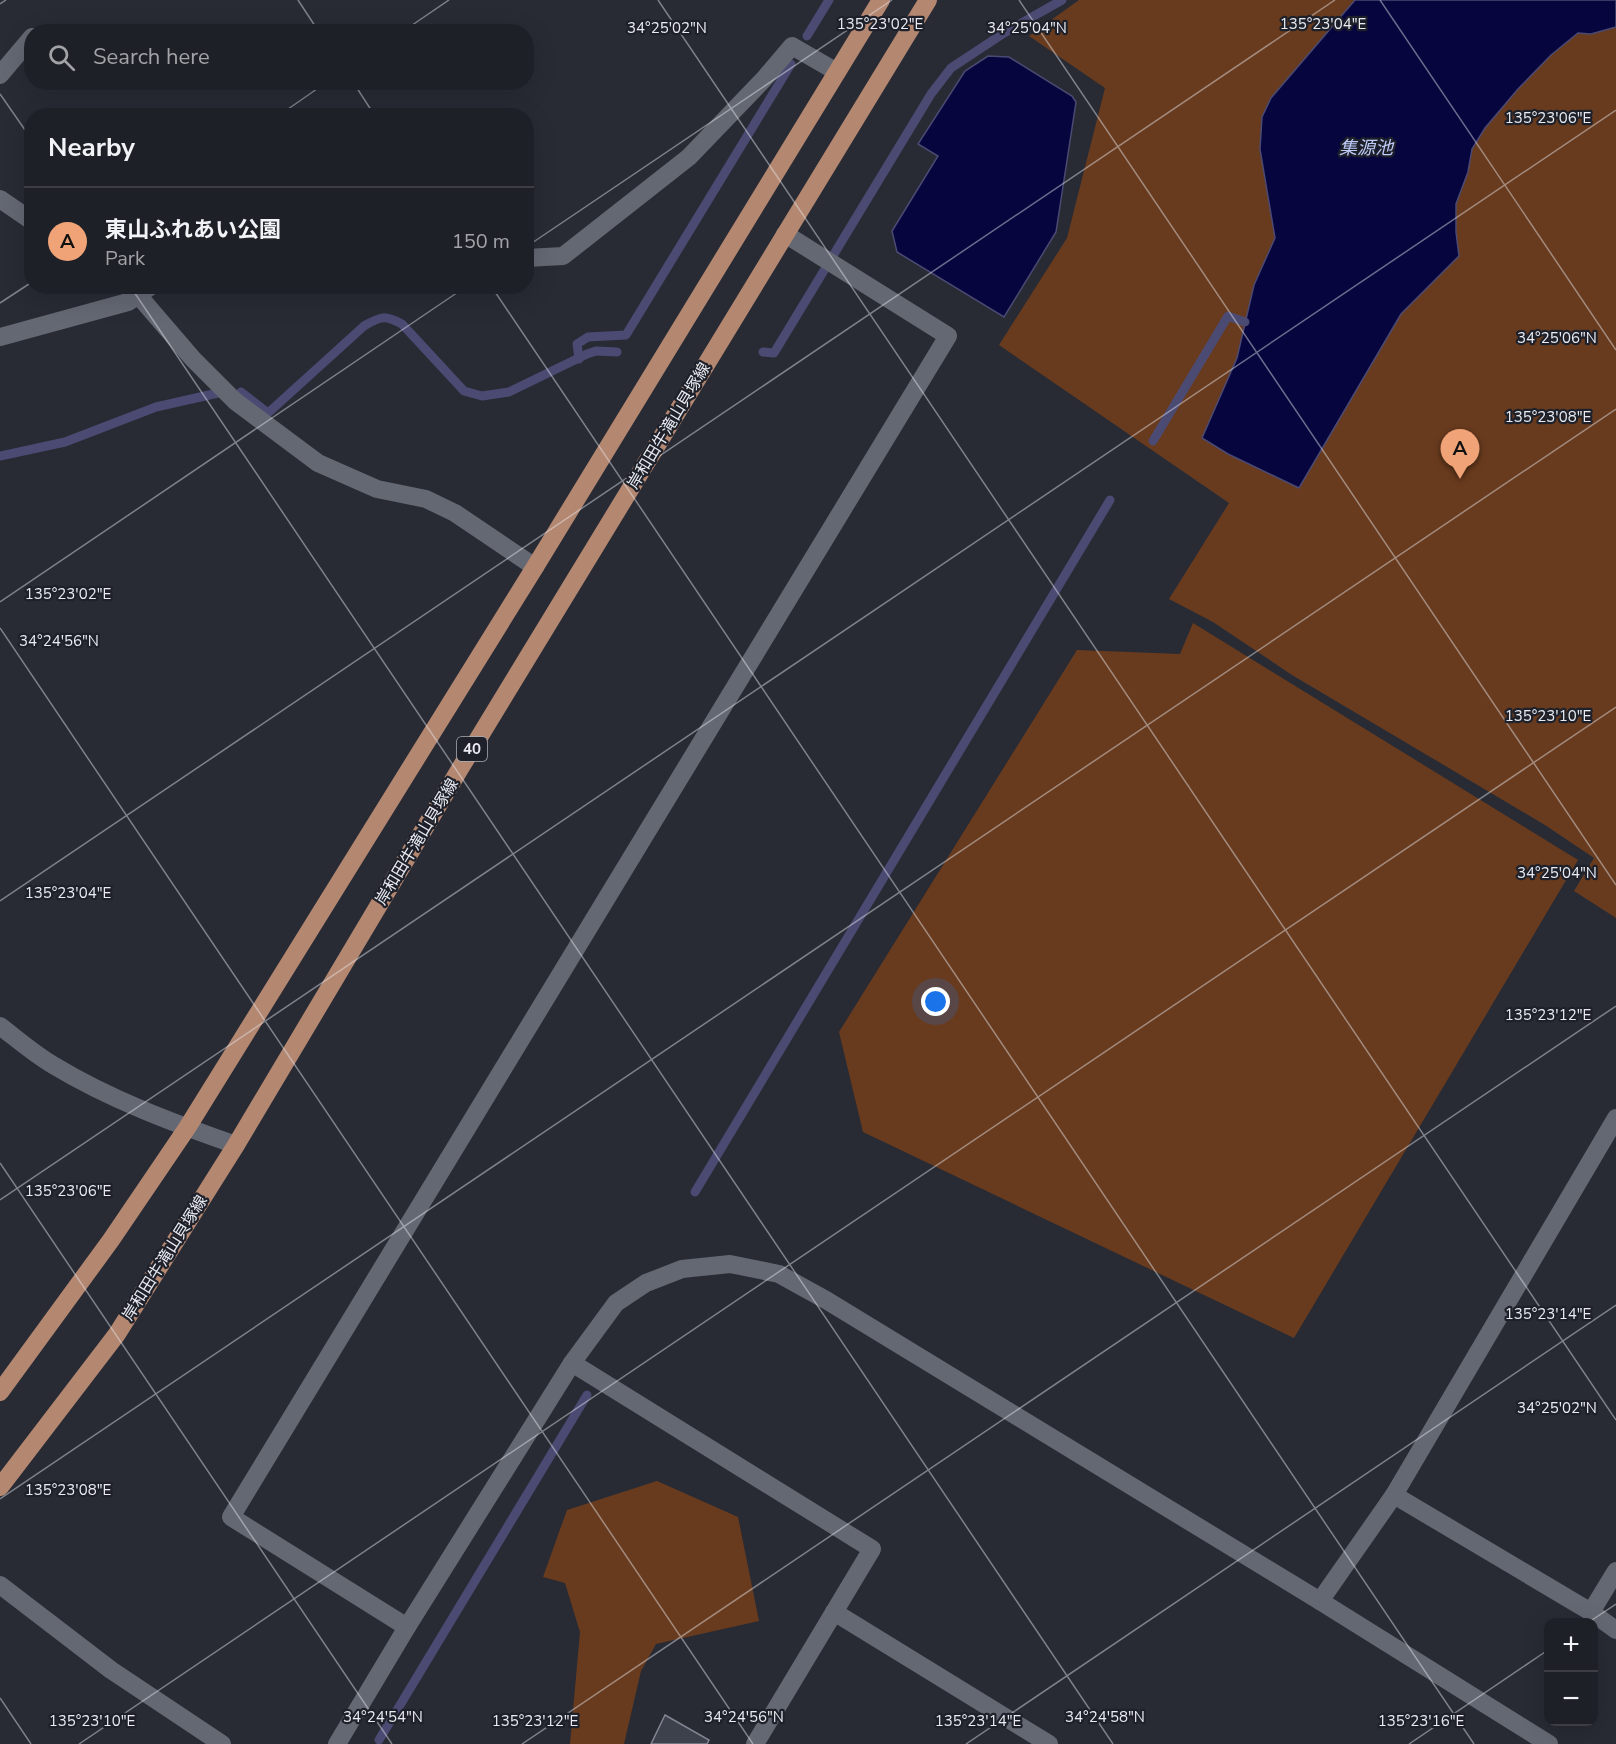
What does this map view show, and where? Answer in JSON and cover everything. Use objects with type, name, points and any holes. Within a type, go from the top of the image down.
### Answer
[{"type":"main road","name":"40","points":[[0,1392],[111,1240],[187,1128],[535,567],[881,0]]},
{"type":"main road","name":"岸和田牛滝山貝塚線","points":[[0,1487],[117,1334],[236,1145],[468,757],[927,0]]},
{"type":"street","points":[[534,258],[563,256],[689,157],[764,79],[792,45],[837,72]]},
{"type":"street","points":[[0,75],[24,46]]},
{"type":"street","points":[[0,199],[24,215]]},
{"type":"street","points":[[407,1628],[231,1516],[948,336],[785,234]]},
{"type":"street","points":[[0,337],[128,302],[135,294]]},
{"type":"street","points":[[143,294],[193,359],[235,401],[318,463],[377,489],[426,499],[455,513],[535,567]]},
{"type":"street","points":[[0,1026],[51,1064],[98,1089],[187,1128],[236,1145]]},
{"type":"street","points":[[1320,1601],[1394,1495],[1616,1118]]},
{"type":"street","points":[[337,1744],[572,1363],[616,1303],[646,1283],[682,1269],[730,1264],[779,1274],[826,1300],[1320,1601],[1549,1744]]},
{"type":"street","points":[[572,1363],[872,1549],[755,1744]]},
{"type":"street","points":[[1394,1495],[1591,1612],[1616,1630]]},
{"type":"street","points":[[1591,1612],[1616,1571]]},
{"type":"street","points":[[0,1585],[111,1670],[222,1744]]},
{"type":"street","points":[[834,1612],[1050,1744]]},
{"type":"shaded area","points":[[1079,0],[1523,0],[1299,488],[1401,314],[1459,256],[1456,204],[1468,172],[1472,149],[1485,128],[1551,55],[1578,33],[1591,34],[1616,27],[1616,918],[1574,891],[1594,858],[1545,825],[1292,675],[1213,622],[1169,599],[1229,503],[999,345],[1067,238],[1105,88],[1029,36]]},
{"type":"shaded area","points":[[1193,623],[1578,860],[1294,1338],[863,1132],[839,1032],[1077,650],[1180,654]]},
{"type":"shaded area","points":[[657,1481],[738,1517],[759,1621],[656,1644],[641,1671],[624,1744],[570,1744],[580,1632],[565,1583],[543,1577],[567,1510]]},
{"type":"water","name":"集源池","points":[[1355,0],[1616,0],[1616,27],[1591,34],[1578,33],[1551,55],[1485,128],[1472,149],[1468,172],[1456,204],[1459,256],[1401,314],[1299,488],[1228,454],[1202,438],[1237,358],[1254,285],[1275,238],[1260,149],[1262,117],[1271,98]]},
{"type":"water","points":[[988,56],[1009,57],[1072,96],[1076,102],[1056,232],[1004,317],[897,252],[892,231],[938,156],[918,144],[965,71]]},
{"type":"building","points":[[665,1715],[709,1740],[707,1744],[651,1744]]},
{"type":"waterway","points":[[807,36],[829,0]]},
{"type":"waterway","points":[[763,352],[774,353],[931,94],[951,68],[1004,33],[1062,0]]},
{"type":"waterway","points":[[579,359],[577,344],[588,337],[626,335],[791,64]]},
{"type":"waterway","points":[[1153,441],[1228,316],[1245,322]]},
{"type":"waterway","points":[[241,392],[268,413],[364,326],[383,318],[402,324],[464,391],[482,396],[509,392],[596,351],[617,352]]},
{"type":"waterway","points":[[0,456],[65,442],[156,407],[218,393]]},
{"type":"waterway","points":[[695,1192],[1110,500]]},
{"type":"waterway","points":[[379,1740],[587,1395]]},
{"type":"place","name":"東山ふれあい公園","points":[[1460,479]]}]
